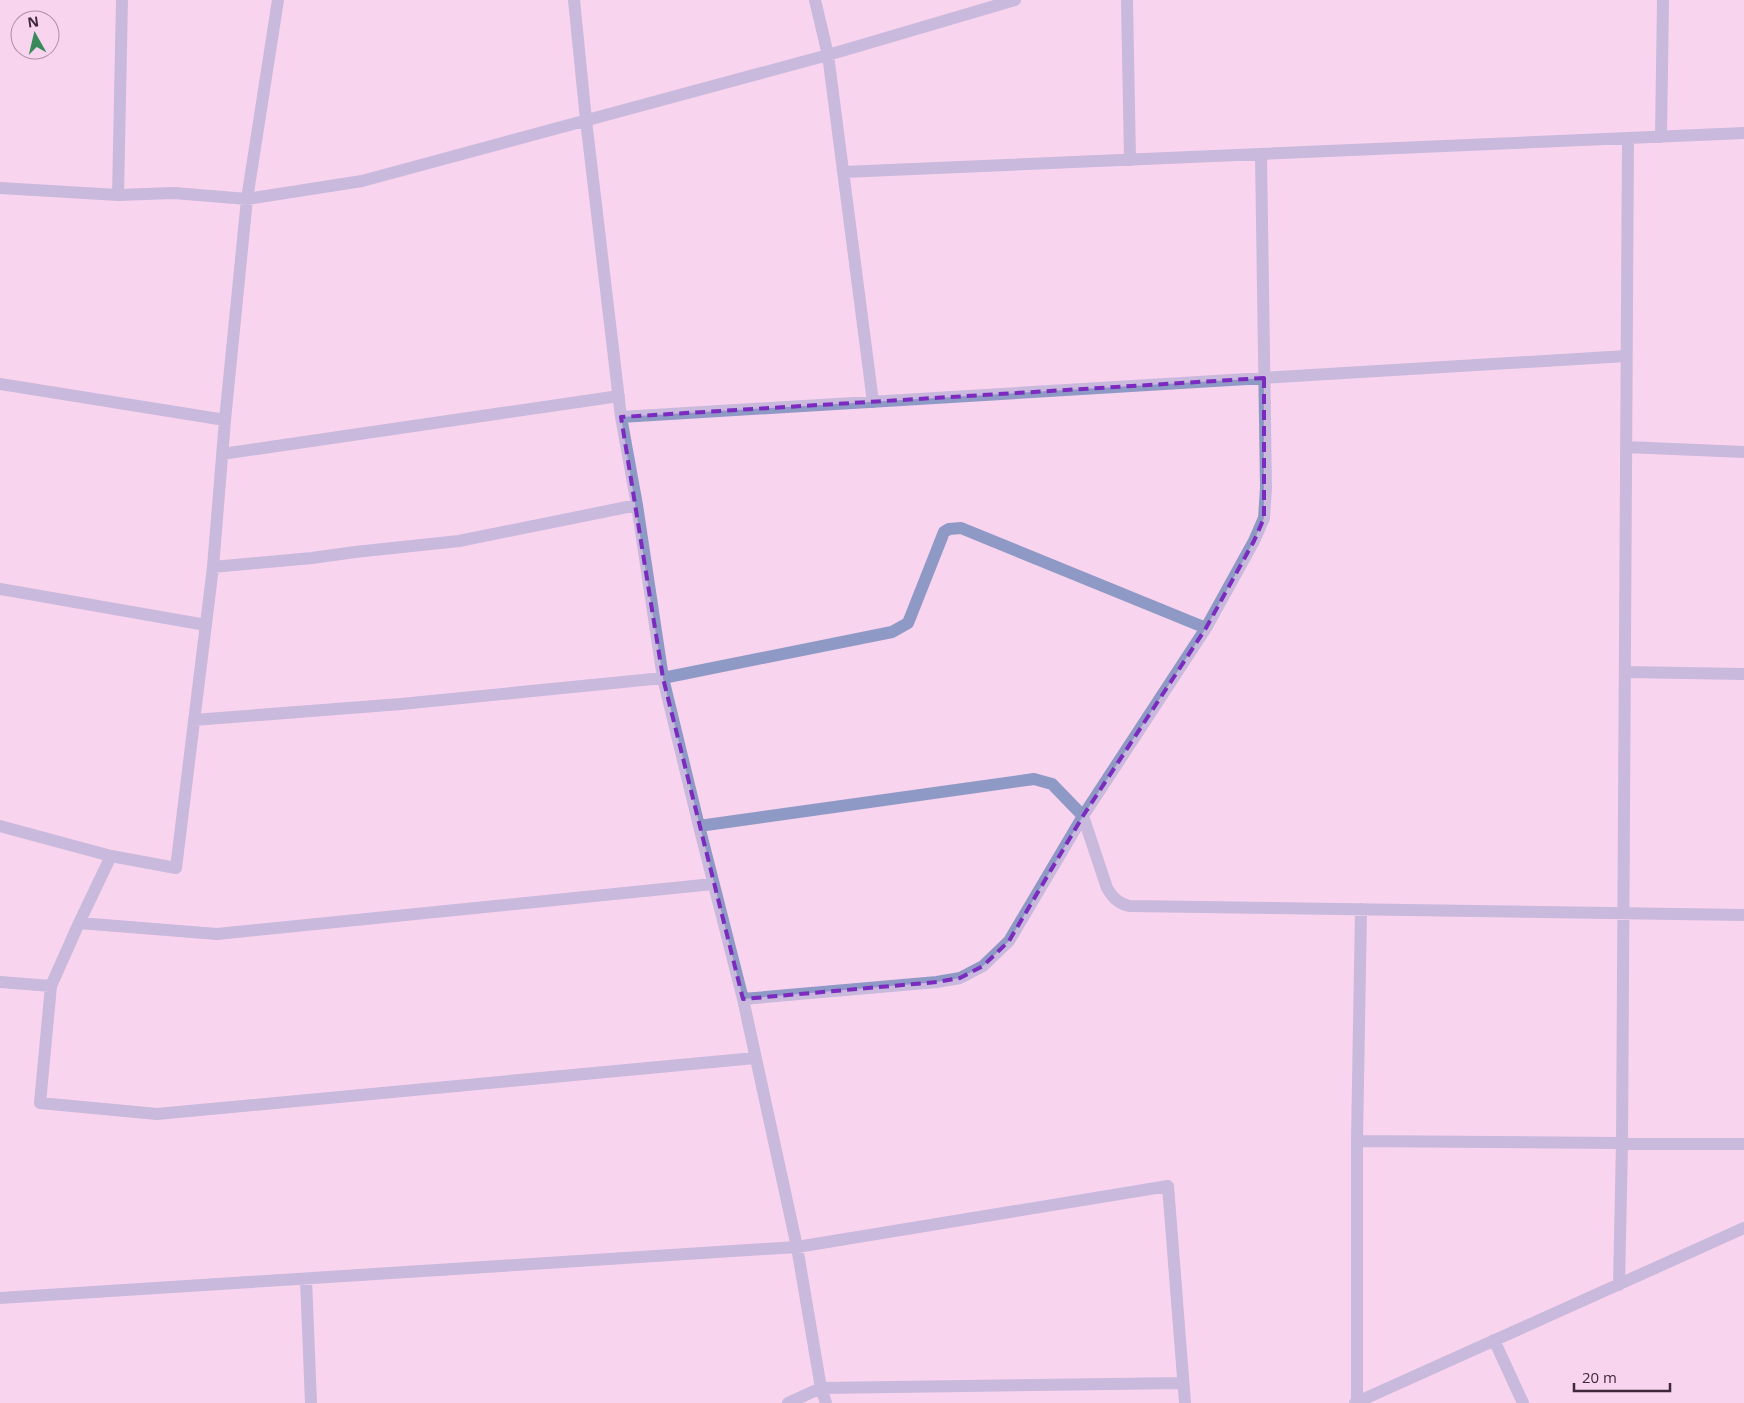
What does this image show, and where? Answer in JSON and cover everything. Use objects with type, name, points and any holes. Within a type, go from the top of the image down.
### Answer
[{"type":"street","points":[[118,195],[122,0]]},
{"type":"street","points":[[0,826],[112,856],[176,868],[213,568],[225,420],[247,199],[278,0]]},
{"type":"street","points":[[574,0],[586,120],[621,417],[663,678],[698,826],[743,999],[797,1247],[821,1388],[826,1403]]},
{"type":"street","points":[[815,0],[828,55],[874,402]]},
{"type":"street","points":[[0,188],[118,195],[174,193],[247,199],[362,180],[828,55],[1015,0]]},
{"type":"street","points":[[1128,0],[1130,160]]},
{"type":"street","points":[[1660,137],[1663,0]]},
{"type":"street","points":[[844,172],[1744,133]]},
{"type":"street","points":[[1619,1285],[1622,1144],[1628,138]]},
{"type":"street","points":[[743,999],[937,982],[960,978],[983,966],[1009,941],[1083,816],[1206,628],[1254,541],[1264,518],[1266,488],[1261,155]]},
{"type":"street","points":[[621,417],[1626,356]]},
{"type":"street","points":[[0,384],[225,420]]},
{"type":"street","points":[[222,454],[619,396]]},
{"type":"street","points":[[1626,447],[1744,452]]},
{"type":"street","points":[[213,568],[459,541],[636,505]]},
{"type":"street","points":[[194,720],[401,704],[663,678],[892,632],[908,623],[944,532],[955,528],[961,528],[1206,628]]},
{"type":"street","points":[[0,589],[206,625]]},
{"type":"street","points":[[1625,672],[1744,674]]},
{"type":"street","points":[[698,826],[1034,779],[1052,784],[1083,816],[1112,896],[1118,903],[1130,906],[1744,915]]},
{"type":"street","points":[[112,856],[51,986],[40,1103],[157,1114],[755,1058]]},
{"type":"street","points":[[79,923],[217,934],[713,884]]},
{"type":"street","points":[[1361,909],[1357,1141],[1356,1402],[1744,1228]]},
{"type":"street","points":[[0,982],[51,986]]},
{"type":"street","points":[[1357,1141],[1744,1144]]},
{"type":"street","points":[[0,1298],[797,1247],[1168,1186],[1185,1403]]},
{"type":"street","points":[[306,1279],[311,1403]]},
{"type":"street","points":[[1494,1340],[1523,1403]]},
{"type":"street","points":[[788,1403],[821,1388],[1183,1383]]},
{"type":"highlighted area","points":[[1264,378],[1264,518],[1254,541],[1206,628],[1083,816],[1009,941],[983,966],[960,978],[937,982],[743,999],[663,678],[621,417]]}]
